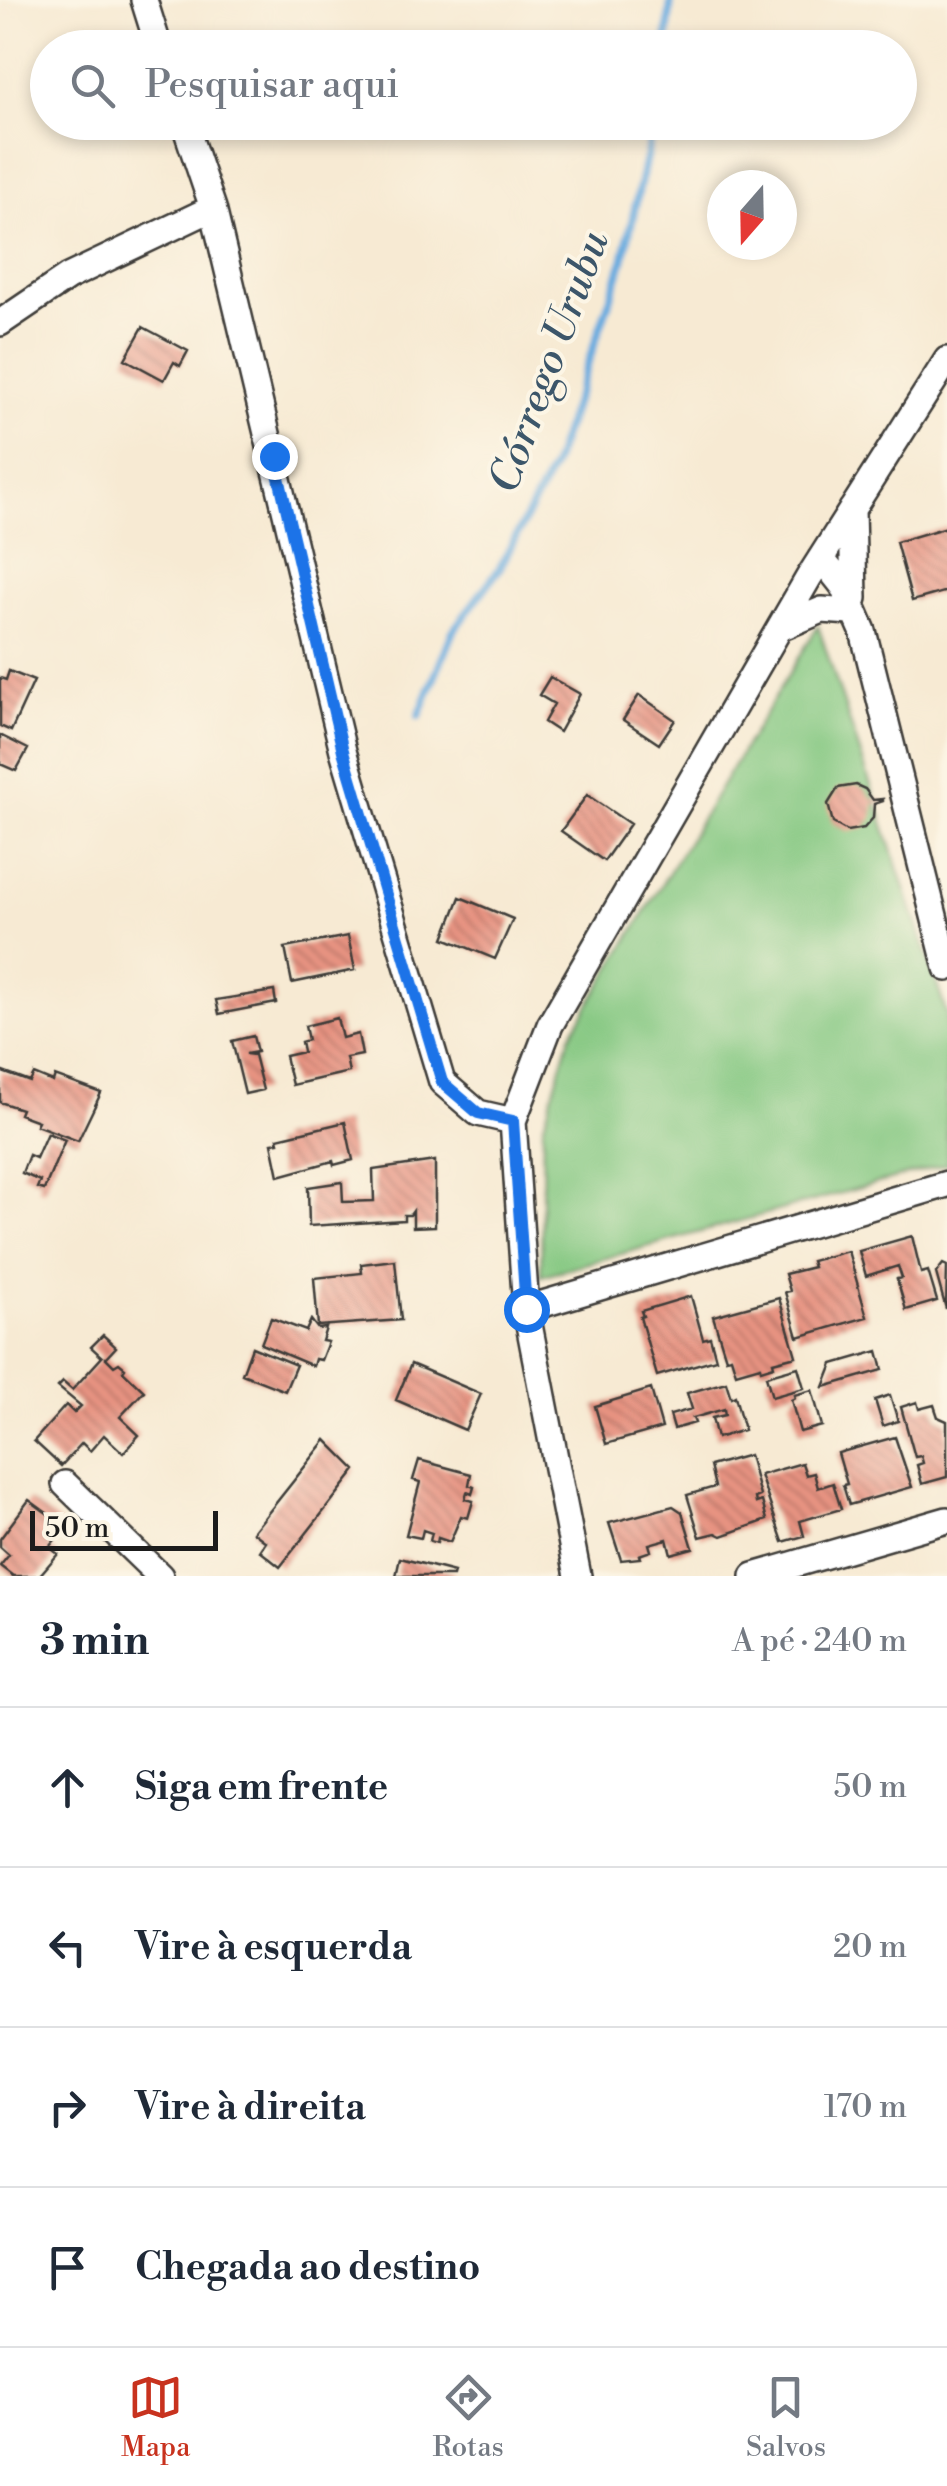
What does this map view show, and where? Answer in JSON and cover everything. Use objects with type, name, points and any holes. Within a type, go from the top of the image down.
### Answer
[{"type":"street","points":[[144,0],[153,30]]},
{"type":"street","points":[[190,140],[213,208],[343,751],[442,1082],[478,1113],[513,1121]]},
{"type":"street","points":[[0,322],[68,277],[213,208]]},
{"type":"street","points":[[578,1576],[526,1309],[513,1121],[550,1025],[815,568],[947,360]]},
{"type":"street","points":[[852,509],[854,613]]},
{"type":"street","points":[[815,568],[836,573],[854,613],[947,968]]},
{"type":"street","points":[[780,628],[822,610],[854,613]]},
{"type":"street","points":[[526,1309],[947,1184]]},
{"type":"street","points":[[66,1484],[160,1576]]},
{"type":"street","points":[[754,1576],[947,1520]]},
{"type":"street","points":[[561,1576],[569,1544]]},
{"type":"green space","points":[[818,626],[947,1015],[947,1164],[541,1276],[543,1127],[570,1036]]},
{"type":"building","points":[[143,327],[188,351],[180,366],[174,362],[164,380],[125,359]]},
{"type":"building","points":[[947,527],[947,591],[912,601],[896,542]]},
{"type":"building","points":[[9,671],[34,681],[11,731],[0,726],[0,678],[6,680]]},
{"type":"building","points":[[550,677],[580,694],[559,732],[544,722],[554,704],[539,695]]},
{"type":"building","points":[[639,695],[675,720],[659,744],[623,720]]},
{"type":"building","points":[[0,735],[28,749],[16,771],[0,764]]},
{"type":"building","points":[[856,785],[873,800],[883,801],[874,804],[873,818],[864,828],[847,831],[833,823],[828,804],[838,788]]},
{"type":"building","points":[[587,795],[630,824],[604,861],[561,831]]},
{"type":"building","points":[[460,897],[513,919],[495,959],[444,938]]},
{"type":"building","points":[[348,936],[355,970],[292,983],[285,948]]},
{"type":"building","points":[[274,991],[276,1003],[219,1014],[216,1000]]},
{"type":"building","points":[[337,1018],[342,1038],[358,1034],[362,1055],[346,1058],[349,1072],[292,1085],[285,1056],[303,1052],[301,1042],[308,1040],[305,1026]]},
{"type":"building","points":[[253,1036],[257,1052],[246,1054],[254,1055],[263,1090],[245,1094],[232,1041]]},
{"type":"building","points":[[0,1071],[30,1082],[34,1074],[53,1082],[55,1076],[101,1093],[78,1141],[36,1125],[38,1121],[19,1114],[21,1109],[0,1102]]},
{"type":"building","points":[[345,1122],[353,1160],[334,1165],[333,1161],[279,1176],[272,1143],[279,1142],[278,1138]]},
{"type":"building","points":[[47,1133],[65,1140],[44,1190],[37,1188],[40,1181],[22,1173],[29,1155],[36,1158]]},
{"type":"building","points":[[435,1161],[435,1226],[413,1227],[413,1211],[404,1215],[404,1220],[309,1226],[308,1187],[342,1182],[343,1202],[374,1201],[373,1170]]},
{"type":"building","points":[[912,1236],[921,1273],[928,1271],[937,1301],[906,1310],[897,1279],[902,1278],[898,1266],[866,1276],[859,1251]]},
{"type":"building","points":[[848,1251],[867,1317],[798,1337],[785,1292],[790,1291],[785,1274],[813,1267],[811,1261]]},
{"type":"building","points":[[395,1260],[401,1320],[318,1326],[314,1278],[362,1273],[361,1264]]},
{"type":"building","points":[[943,1264],[947,1266],[946,1309],[936,1273]]},
{"type":"building","points":[[691,1296],[703,1339],[710,1337],[716,1359],[657,1376],[641,1311]]},
{"type":"building","points":[[779,1298],[796,1356],[761,1370],[760,1366],[736,1373],[731,1357],[726,1358],[713,1316]]},
{"type":"building","points":[[271,1318],[306,1331],[311,1320],[318,1329],[326,1328],[322,1341],[328,1342],[321,1360],[315,1359],[313,1366],[261,1344]]},
{"type":"building","points":[[103,1335],[116,1347],[106,1358],[114,1366],[119,1363],[125,1368],[123,1371],[144,1391],[120,1417],[139,1435],[123,1453],[104,1435],[90,1451],[82,1443],[61,1466],[34,1441],[66,1405],[74,1413],[81,1406],[58,1387],[63,1382],[72,1390],[102,1357],[91,1347]]},
{"type":"building","points":[[252,1347],[296,1365],[285,1391],[242,1374]]},
{"type":"building","points":[[878,1351],[883,1370],[824,1387],[833,1364]]},
{"type":"building","points":[[411,1364],[481,1394],[465,1430],[396,1400]]},
{"type":"building","points":[[798,1367],[804,1388],[772,1397],[766,1376]]},
{"type":"building","points":[[726,1382],[731,1398],[735,1396],[744,1430],[717,1438],[712,1418],[725,1415],[724,1409],[693,1418],[695,1423],[674,1429],[670,1415],[692,1409],[687,1393]]},
{"type":"building","points":[[651,1389],[662,1428],[606,1444],[595,1406]]},
{"type":"building","points":[[812,1390],[822,1426],[800,1432],[791,1400],[794,1395]]},
{"type":"building","points":[[890,1395],[898,1421],[883,1426],[875,1400]]},
{"type":"building","points":[[917,1402],[919,1409],[934,1405],[938,1417],[947,1421],[947,1477],[922,1484],[917,1465],[923,1463],[921,1456],[915,1457],[901,1407]]},
{"type":"building","points":[[895,1437],[912,1487],[849,1505],[838,1453]]},
{"type":"building","points":[[326,1440],[356,1470],[280,1567],[260,1551],[266,1542],[253,1532]]},
{"type":"building","points":[[749,1455],[760,1496],[755,1498],[756,1503],[762,1501],[767,1520],[722,1536],[716,1533],[700,1537],[687,1495],[715,1487],[710,1466]]},
{"type":"building","points":[[419,1460],[471,1474],[469,1485],[474,1487],[465,1499],[473,1501],[468,1518],[461,1516],[450,1542],[438,1538],[437,1543],[430,1541],[432,1533],[423,1530],[421,1538],[406,1535],[420,1482],[413,1480]]},
{"type":"building","points":[[802,1463],[806,1475],[814,1473],[818,1488],[833,1483],[841,1509],[800,1521],[804,1536],[783,1542],[760,1475]]},
{"type":"building","points":[[29,1500],[66,1527],[49,1547],[58,1554],[39,1576],[13,1576],[0,1566],[9,1555],[0,1547],[0,1539]]},
{"type":"building","points":[[673,1506],[682,1512],[693,1548],[671,1554],[667,1539],[649,1544],[651,1551],[639,1555],[640,1558],[621,1560],[609,1523]]},
{"type":"building","points":[[400,1558],[454,1572],[453,1576],[396,1576]]},
{"type":"waterway","name":"Córrego Urubu","points":[[668,30],[671,0]]},
{"type":"waterway","name":"Córrego Urubu","points":[[419,716],[453,631],[499,569],[552,468],[623,261],[650,140]]},
{"type":"route","points":[[274,456],[343,751],[442,1082],[478,1113],[513,1121],[526,1309]]}]
